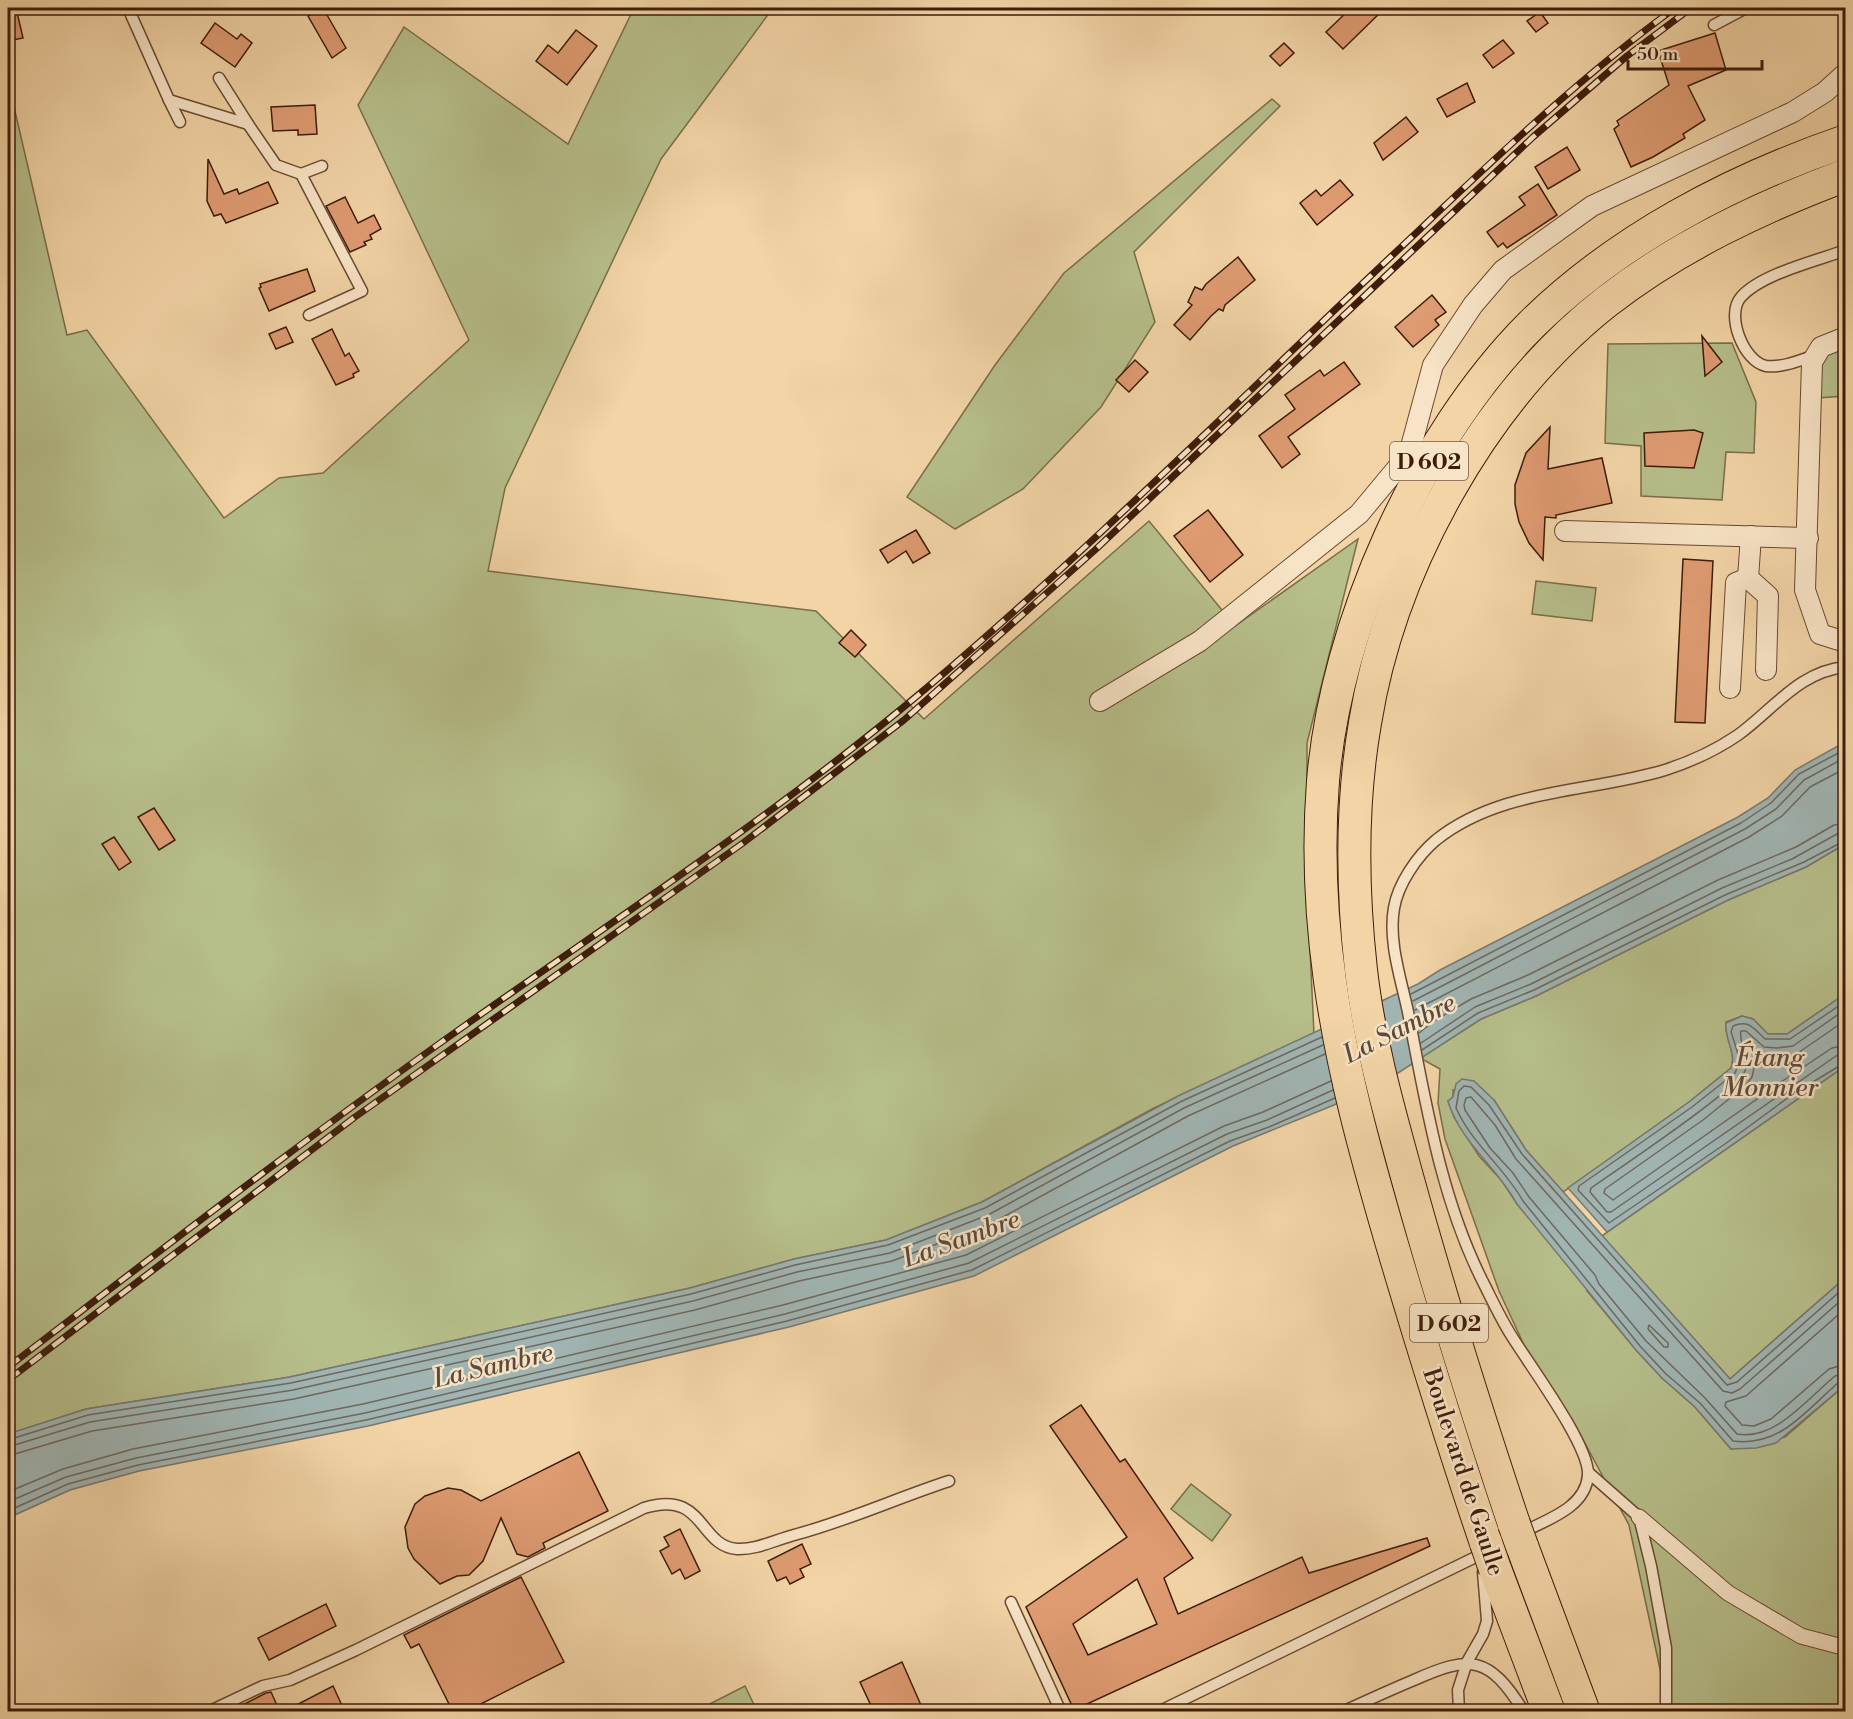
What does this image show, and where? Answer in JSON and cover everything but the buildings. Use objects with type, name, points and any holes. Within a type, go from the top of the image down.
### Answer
[{"type":"main road","name":"Boulevard de Gaulle","points":[[1549,1712],[1486,1558],[1470,1495],[1432,1382],[1361,1132],[1330,978],[1322,833],[1323,781],[1329,739],[1345,661],[1361,611],[1403,512],[1427,465],[1453,424],[1502,357],[1533,323],[1593,272],[1657,229],[1713,197],[1783,165],[1845,141]]},
{"type":"main road","name":"Boulevard de Gaulle","points":[[1584,1712],[1518,1535],[1461,1360],[1391,1119],[1366,1008],[1361,970],[1355,871],[1355,820],[1358,774],[1373,683],[1389,628],[1407,579],[1434,520],[1477,446],[1505,404],[1541,363],[1607,301],[1702,240],[1791,196],[1845,175]]},
{"type":"street","points":[[1100,700],[1200,641],[1359,514],[1409,454],[1433,365],[1473,304],[1503,270],[1592,206],[1793,112],[1825,92],[1845,73]]},
{"type":"street","points":[[1845,337],[1821,347],[1812,362],[1805,590],[1820,634],[1839,640],[1845,639]]},
{"type":"street","points":[[1565,531],[1808,538]]},
{"type":"street","points":[[1748,578],[1751,536]]},
{"type":"street","points":[[1748,578],[1768,596],[1766,670]]},
{"type":"street","points":[[1730,688],[1736,583],[1748,578]]},
{"type":"street","points":[[1639,1517],[1728,1593],[1801,1636],[1845,1648]]},
{"type":"lane","points":[[128,8],[180,122]]},
{"type":"lane","points":[[1714,25],[1746,8]]},
{"type":"lane","points":[[219,78],[276,165],[301,174],[322,166]]},
{"type":"lane","points":[[169,100],[248,124]]},
{"type":"lane","points":[[301,174],[362,291],[309,315]]},
{"type":"lane","points":[[1816,355],[1781,366],[1756,362],[1750,356],[1734,317],[1735,308],[1740,298],[1767,279],[1845,250]]},
{"type":"lane","points":[[1158,1712],[1462,1564],[1561,1512],[1575,1503],[1584,1491],[1589,1473],[1583,1452],[1508,1332],[1482,1281],[1455,1211],[1428,1111],[1393,928],[1394,906],[1414,863],[1436,840],[1475,817],[1510,803],[1683,764],[1738,735],[1776,700],[1806,679],[1845,667]]},
{"type":"lane","points":[[1589,1473],[1639,1517],[1652,1566],[1666,1648],[1666,1712]]},
{"type":"lane","points":[[208,1712],[263,1686],[290,1680],[356,1650],[644,1508],[663,1502],[677,1504],[690,1511],[723,1544],[733,1549],[746,1549],[811,1532],[949,1481]]},
{"type":"lane","points":[[1459,1712],[1458,1690],[1467,1662],[1484,1634],[1487,1621],[1486,1558]]},
{"type":"lane","points":[[1011,1602],[1061,1712]]},
{"type":"lane","points":[[1342,1712],[1442,1667],[1467,1662],[1492,1673],[1514,1695],[1524,1712]]},
{"type":"green space","points":[[634,8],[773,8],[661,159],[505,488],[488,571],[816,611],[924,719],[1149,521],[1235,626],[1358,539],[1307,743],[1307,886],[1314,1034],[1154,1108],[982,1202],[886,1240],[794,1259],[690,1288],[290,1377],[86,1409],[8,1435],[8,81],[67,335],[87,330],[224,518],[279,478],[323,473],[469,340],[358,105],[404,27],[568,144]]},
{"type":"green space","points":[[1272,99],[1280,106],[1134,252],[1155,322],[1101,407],[1023,489],[955,529],[907,497],[995,365],[1064,273]]},
{"type":"green space","points":[[1732,343],[1756,402],[1754,453],[1726,452],[1722,500],[1641,496],[1641,446],[1605,443],[1608,344]]},
{"type":"green space","points":[[1842,347],[1845,350],[1845,396],[1818,398],[1822,359],[1831,351]]},
{"type":"green space","points":[[1536,581],[1596,588],[1592,621],[1532,614]]},
{"type":"green space","points":[[1845,844],[1845,994],[1787,1034],[1767,1034],[1753,1019],[1742,1016],[1726,1022],[1732,1051],[1731,1068],[1689,1102],[1563,1192],[1526,1150],[1494,1100],[1453,1090],[1453,1097],[1448,1101],[1454,1117],[1479,1156],[1585,1284],[1587,1291],[1636,1350],[1662,1378],[1695,1407],[1731,1449],[1785,1437],[1845,1385],[1845,1711],[1669,1711],[1629,1525],[1575,1425],[1524,1345],[1499,1291],[1445,1139],[1438,1103],[1440,1069],[1420,1058],[1481,1019],[1536,996],[1728,900],[1806,867]]},
{"type":"green space","points":[[1845,1066],[1845,1278],[1730,1379],[1602,1236]]},
{"type":"green space","points":[[1191,1484],[1231,1515],[1212,1541],[1171,1509]]},
{"type":"green space","points":[[745,1686],[757,1711],[696,1711]]},
{"type":"water","name":"La Sambre","points":[[1845,742],[1845,844],[1806,867],[1728,900],[1536,996],[1481,1019],[1398,1073],[1334,1105],[1233,1146],[974,1276],[789,1327],[368,1426],[139,1471],[70,1490],[8,1518],[8,1435],[11,1433],[86,1409],[290,1377],[690,1288],[794,1259],[886,1240],[982,1202],[1178,1096],[1418,984],[1440,970],[1738,817],[1768,798],[1795,770]]},
{"type":"water","name":"Étang Monnier","points":[[1845,994],[1845,1066],[1607,1232],[1568,1188],[1689,1102],[1731,1068],[1732,1051],[1726,1023],[1742,1016],[1753,1019],[1768,1034],[1787,1034]]},
{"type":"water","points":[[1462,1079],[1474,1081],[1494,1100],[1526,1150],[1730,1379],[1845,1278],[1845,1385],[1776,1443],[1756,1448],[1731,1449],[1695,1407],[1662,1378],[1636,1350],[1517,1204],[1470,1142],[1454,1116],[1448,1101],[1453,1097],[1456,1084]]},
{"type":"railway","points":[[8,1367],[351,1108],[703,859],[875,731],[1050,579],[1533,124],[1602,64],[1675,8]]},
{"type":"railway","points":[[8,1380],[355,1117],[743,843],[904,720],[1095,550],[1533,137],[1627,56],[1691,8]]}]
